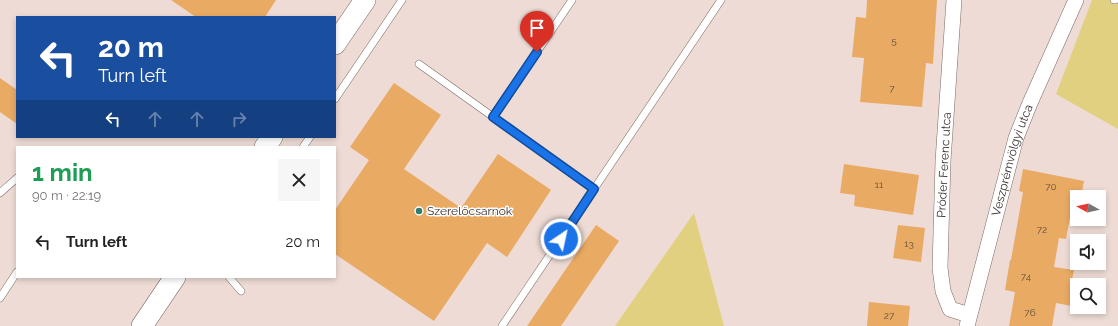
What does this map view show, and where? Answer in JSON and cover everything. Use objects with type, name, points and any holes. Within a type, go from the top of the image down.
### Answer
[{"type":"main road","points":[[336,42],[360,2]]},
{"type":"main road","points":[[142,326],[174,278]]},
{"type":"street","name":"Próder Ferenc utca","points":[[954,0],[943,161],[940,268],[943,291],[950,309],[968,320]]},
{"type":"street","name":"Veszprémvölgyi utca","points":[[968,320],[1016,138],[1076,0]]},
{"type":"lane","points":[[336,98],[402,0]]},
{"type":"lane","points":[[493,117],[572,0]]},
{"type":"lane","points":[[502,326],[721,0]]},
{"type":"lane","points":[[419,64],[594,189]]},
{"type":"lane","points":[[0,193],[16,179]]},
{"type":"lane","points":[[0,298],[16,274]]},
{"type":"lane","points":[[230,278],[241,291]]},
{"type":"shaded area","points":[[1092,0],[1118,0],[1118,129],[1056,94]]},
{"type":"shaded area","points":[[694,213],[724,326],[615,326]]},
{"type":"building","points":[[171,0],[276,0],[266,16],[195,16]]},
{"type":"building","points":[[867,0],[937,0],[933,64],[926,63],[922,107],[860,102],[864,58],[852,57],[856,17],[866,18]]},
{"type":"building","points":[[0,78],[16,89],[16,123],[0,112]]},
{"type":"building","points":[[394,83],[441,115],[404,169],[461,208],[498,154],[551,190],[507,257],[487,243],[434,321],[336,255],[336,209],[369,160],[350,147]]},
{"type":"building","points":[[844,164],[919,175],[913,215],[854,206],[855,195],[840,193]]},
{"type":"building","points":[[1023,169],[1084,181],[1082,190],[1070,190],[1070,217],[1066,239],[1059,238],[1054,267],[1074,270],[1072,278],[1070,278],[1070,306],[1056,303],[1052,326],[1009,326],[1015,292],[1005,290],[1023,192],[1019,191]]},
{"type":"building","points":[[596,225],[619,241],[561,326],[527,326]]},
{"type":"building","points":[[898,225],[925,228],[921,262],[893,258]]},
{"type":"building","points":[[869,302],[910,306],[908,326],[867,326]]},
{"type":"place","name":"Szerelőcsarnok","points":[[419,211]]},
{"type":"route","points":[[537,52],[493,117],[594,189],[561,239]]}]
